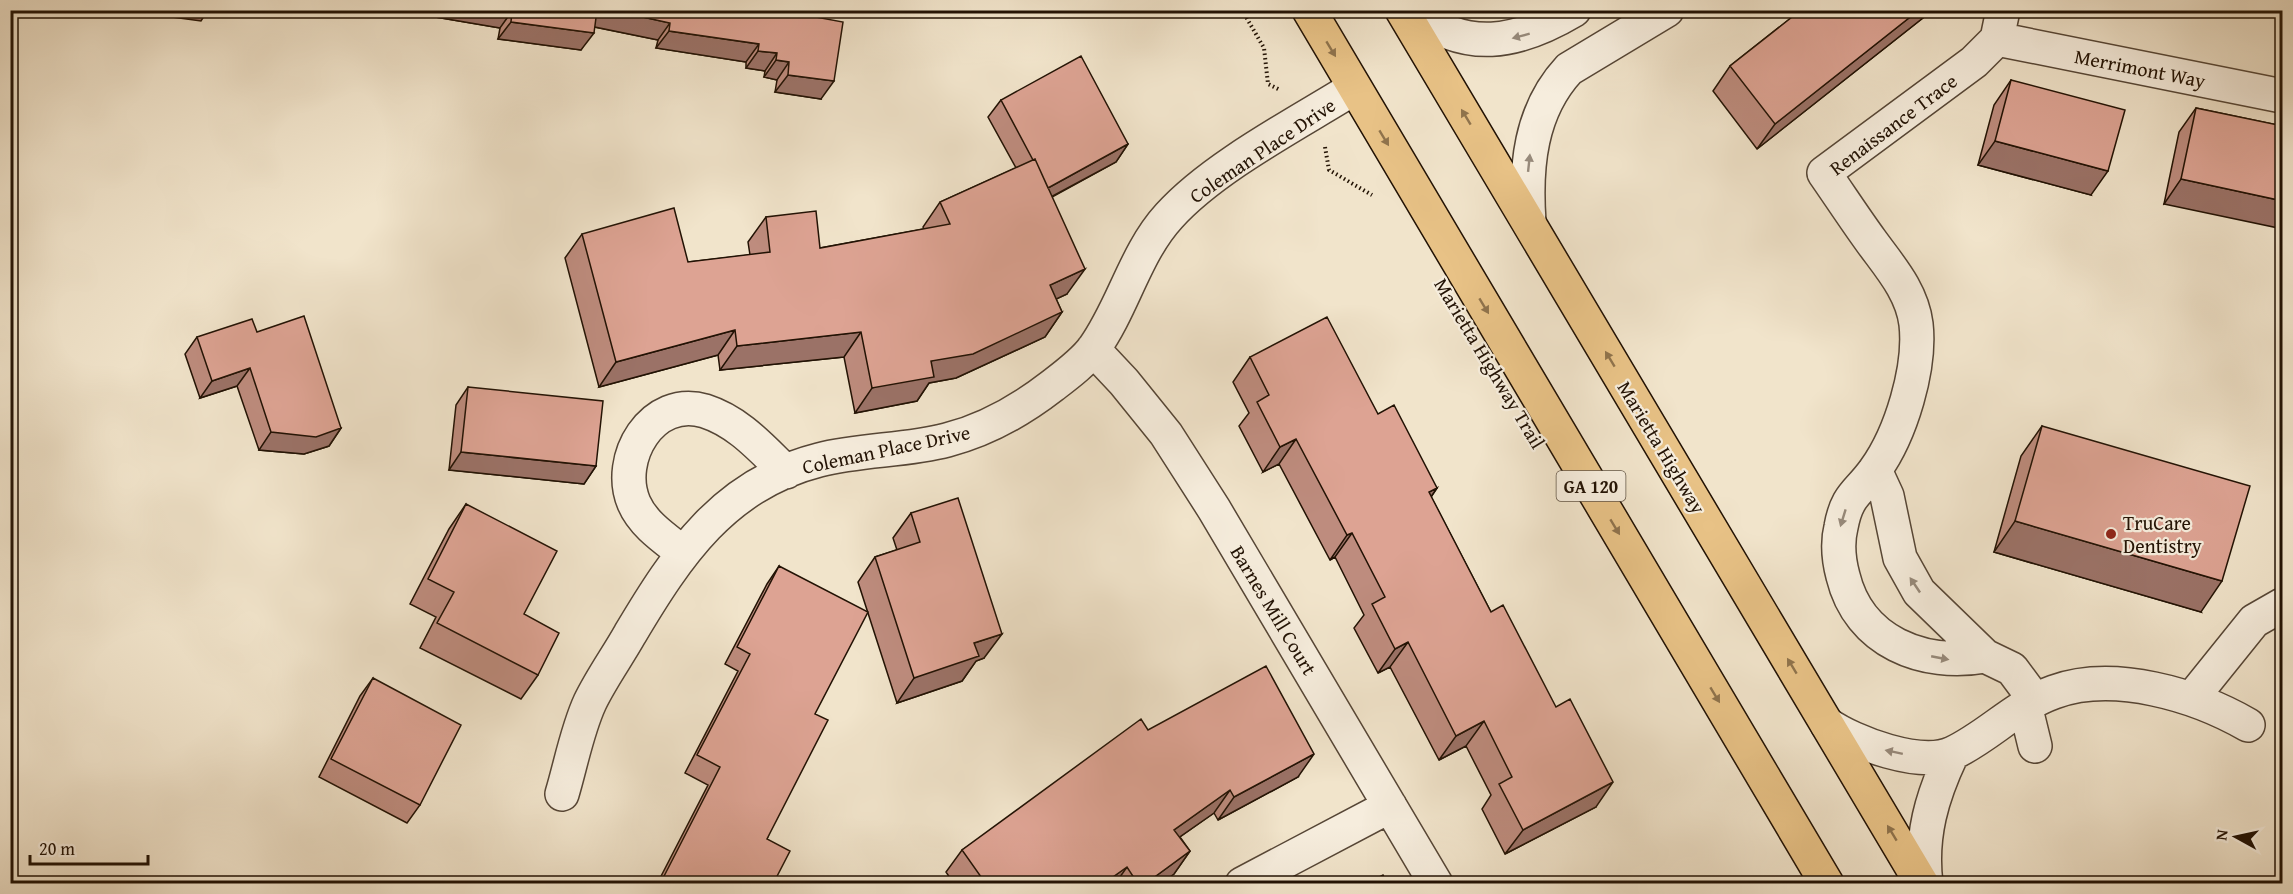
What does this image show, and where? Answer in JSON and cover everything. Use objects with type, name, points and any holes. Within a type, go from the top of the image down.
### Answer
[{"type":"highway","name":"GA 120","points":[[1309,10],[1827,884]]},
{"type":"highway","name":"Marietta Highway","points":[[1402,10],[1924,884]]},
{"type":"street","points":[[1410,10],[1455,34],[1493,40],[1533,33],[1574,10]]},
{"type":"street","points":[[1529,222],[1527,197],[1531,145],[1540,116],[1557,82],[1569,69],[1667,10]]},
{"type":"street","name":"Merrimont Way","points":[[2000,25],[2283,96]]},
{"type":"street","name":"Renaissance Trace","points":[[1985,656],[1950,660],[1898,648],[1869,627],[1845,585],[1840,566],[1840,528],[1852,495],[1875,470],[1888,447],[1913,379],[1917,350],[1916,322],[1909,299],[1899,279],[1824,173],[1974,62],[2000,25]]},
{"type":"street","name":"Coleman Place Drive","points":[[562,794],[590,704],[663,579],[682,552],[738,497],[786,472],[818,460],[945,441],[1004,418],[1052,386],[1093,349],[1141,259],[1167,217],[1196,190],[1354,88]]},
{"type":"street","name":"Barnes Mill Court","points":[[1093,349],[1124,382],[1166,434],[1214,509],[1436,884]]},
{"type":"street","points":[[682,552],[648,525],[634,504],[629,485],[629,459],[641,434],[657,419],[670,413],[703,410],[747,434],[786,472]]},
{"type":"street","points":[[1875,470],[1887,496],[1895,540],[1909,576],[1933,606],[1962,630],[1985,656],[2012,669],[2030,702],[2035,747]]},
{"type":"street","points":[[2192,698],[2254,621],[2283,605]]},
{"type":"street","points":[[1827,724],[1857,741],[1888,751],[1916,756],[1952,754],[2030,702],[2057,691],[2110,685],[2151,689],[2192,698],[2219,708],[2248,725]]},
{"type":"street","points":[[1924,884],[1926,825],[1936,788],[1952,754]]},
{"type":"street","points":[[1242,884],[1390,806]]},
{"type":"path","points":[[1242,10],[1264,48],[1268,84],[1320,110],[1329,170],[1370,191],[1376,201]]},
{"type":"building","points":[[512,10],[597,10],[594,33],[511,22]]},
{"type":"building","points":[[611,10],[778,10],[843,22],[834,81],[788,75],[789,62],[776,60],[777,53],[758,51],[759,44],[669,31],[670,23]]},
{"type":"building","points":[[1801,10],[1919,10],[1775,124],[1730,66]]},
{"type":"building","points":[[1081,56],[1128,144],[1048,188],[1035,159],[1033,160],[1001,100]]},
{"type":"building","points":[[2011,80],[2125,110],[2108,171],[1995,141]]},
{"type":"building","points":[[2196,108],[2283,126],[2283,201],[2181,179]]},
{"type":"building","points":[[1035,159],[1085,269],[1050,285],[1062,312],[973,354],[931,361],[934,377],[872,388],[861,332],[737,346],[735,330],[616,362],[582,234],[674,208],[688,262],[770,252],[766,217],[816,211],[820,248],[950,224],[940,202]]},
{"type":"building","points":[[304,316],[341,428],[316,437],[271,432],[250,368],[212,381],[197,337],[252,319],[257,332]]},
{"type":"building","points":[[1327,317],[1378,414],[1394,405],[1437,488],[1429,492],[1491,612],[1503,605],[1556,707],[1570,699],[1613,782],[1523,830],[1499,784],[1512,777],[1484,721],[1456,736],[1408,642],[1395,649],[1372,604],[1385,597],[1352,533],[1347,535],[1296,439],[1280,447],[1257,402],[1269,395],[1250,357]]},
{"type":"building","points":[[468,387],[603,401],[596,466],[461,452]]},
{"type":"building","name":"TruCare Dentistry","points":[[2042,426],[2250,486],[2222,581],[2015,521]]},
{"type":"building","points":[[958,498],[1002,634],[974,643],[979,656],[914,678],[875,557],[920,542],[911,513]]},
{"type":"building","points":[[466,504],[557,551],[524,614],[559,633],[538,675],[437,623],[454,592],[428,579]]},
{"type":"building","points":[[779,566],[868,612],[815,714],[828,720],[767,839],[790,851],[773,884],[664,884],[664,879],[660,884],[720,767],[697,755],[750,654],[737,647]]},
{"type":"building","points":[[1266,666],[1314,754],[1234,797],[1230,790],[1174,830],[1190,851],[1145,884],[1138,884],[1127,867],[1103,884],[986,884],[962,850],[1141,719],[1148,730]]},
{"type":"building","points":[[373,678],[461,725],[420,805],[331,759]]},
{"type":"building","points":[[1383,875],[1387,884],[1366,884]]},
{"type":"place","name":"TruCare Dentistry","points":[[2111,534]]}]
